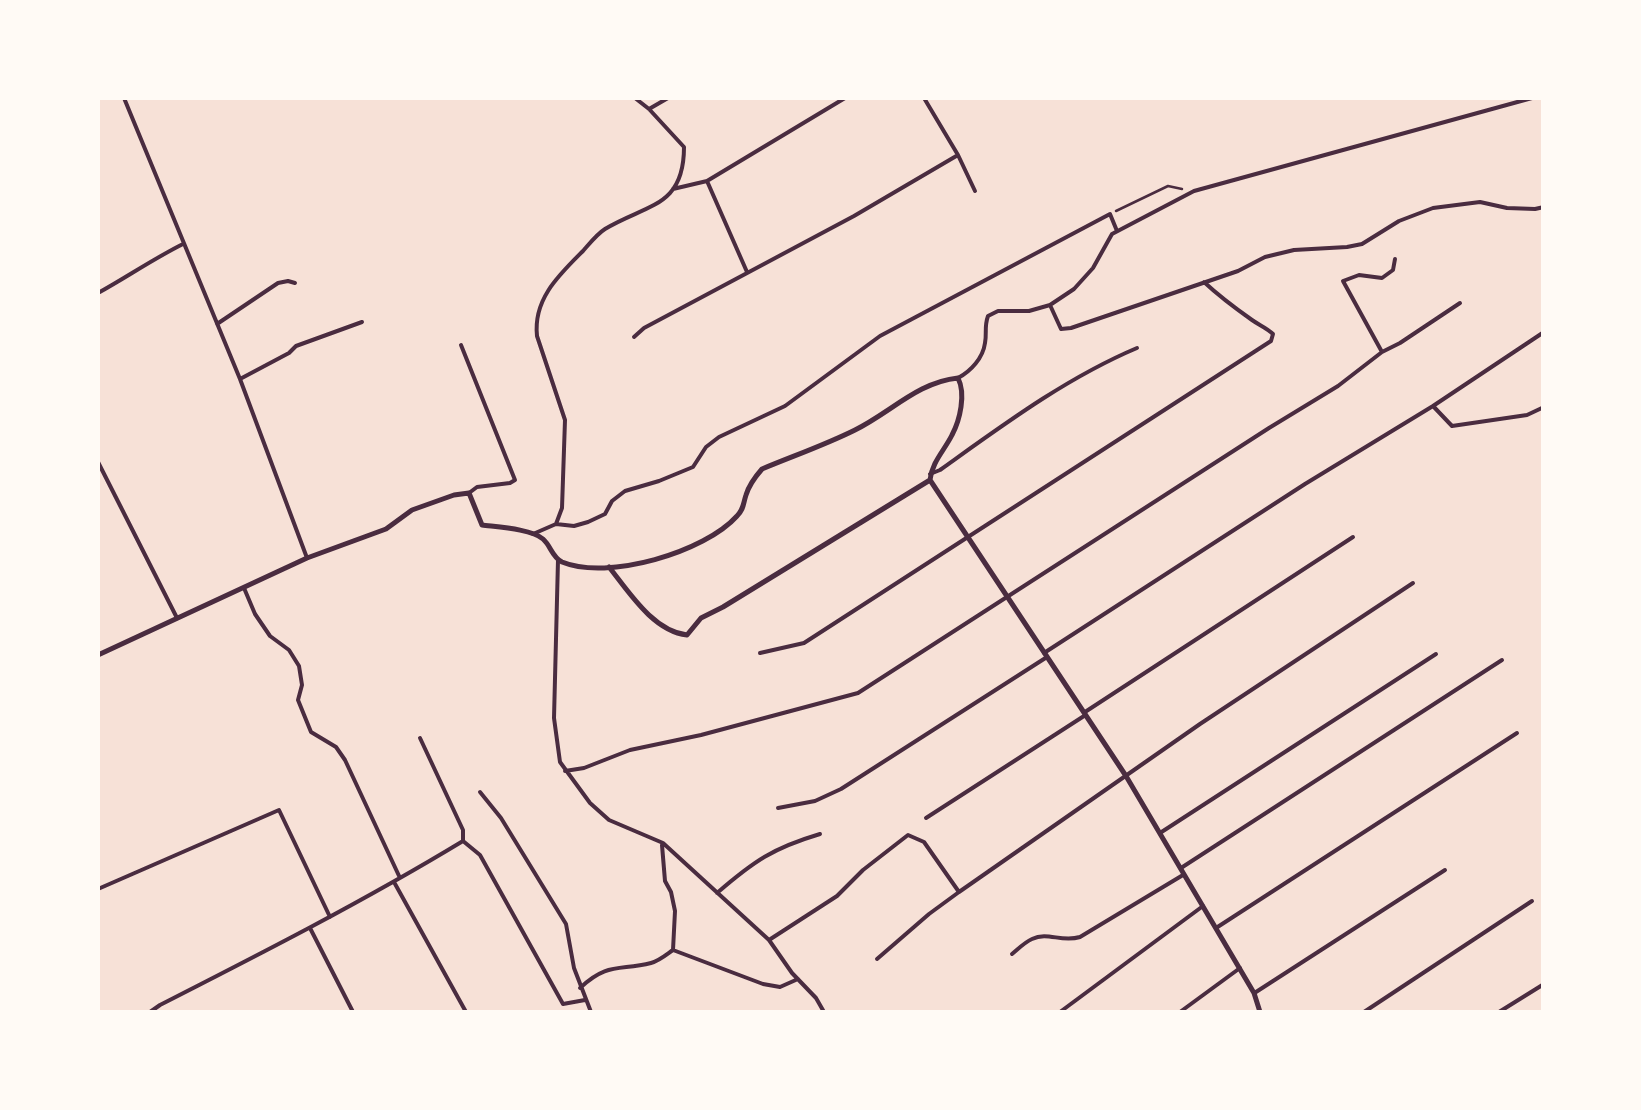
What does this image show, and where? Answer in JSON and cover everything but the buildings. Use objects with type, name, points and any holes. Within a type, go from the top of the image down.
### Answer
[{"type":"street","points":[[124,98],[240,380],[307,558]]},
{"type":"street","points":[[556,524],[562,508],[565,420],[537,336],[536,321],[542,300],[602,230],[667,196],[682,177],[684,148],[636,98]]},
{"type":"street","points":[[649,108],[668,98]]},
{"type":"street","points":[[673,189],[707,181],[845,98]]},
{"type":"street","points":[[924,98],[974,191]]},
{"type":"street","points":[[470,493],[482,525],[533,534],[543,539],[558,560],[575,566],[609,567],[669,557],[728,527],[742,511],[746,494],[762,468],[858,429],[904,399],[968,373],[986,342],[984,325],[988,316],[1030,311],[1050,304],[1084,279],[1112,234],[1194,190],[1532,98]]},
{"type":"street","points":[[634,337],[958,155]]},
{"type":"street","points":[[707,181],[747,272]]},
{"type":"street","points":[[1050,304],[1061,329],[1070,328],[1238,271],[1265,258],[1294,250],[1362,244],[1399,221],[1434,208],[1480,202],[1506,208],[1544,207]]},
{"type":"street","points":[[533,534],[556,524],[574,526],[588,522],[604,514],[625,491],[692,467],[706,447],[785,406],[880,336],[1110,214],[1117,231]]},
{"type":"street","points":[[98,292],[183,244]]},
{"type":"street","points":[[1382,352],[1344,281],[1359,275],[1382,278],[1393,270],[1396,259]]},
{"type":"street","points":[[760,653],[804,643],[1272,341],[1274,334],[1269,329],[1222,299],[1204,282]]},
{"type":"street","points":[[217,324],[278,284],[294,283]]},
{"type":"street","points":[[565,771],[630,750],[858,692],[1338,386],[1382,352],[1460,303]]},
{"type":"street","points":[[240,380],[296,346],[362,322]]},
{"type":"street","points":[[778,808],[815,802],[841,790],[1305,484],[1544,332]]},
{"type":"street","points":[[98,655],[307,558],[386,529],[412,510],[470,493],[477,487],[515,480],[461,345]]},
{"type":"street","points":[[609,567],[659,624],[673,633],[687,635],[702,618],[930,477],[1025,410],[1114,356],[1137,348]]},
{"type":"street","points":[[958,378],[964,389],[954,431],[930,477],[1126,776],[1254,992],[1260,1012]]},
{"type":"street","points":[[1432,406],[1452,426],[1527,415],[1544,408]]},
{"type":"street","points":[[98,462],[177,618]]},
{"type":"street","points":[[926,818],[1353,537]]},
{"type":"street","points":[[558,560],[554,718],[560,762],[565,771],[609,820],[663,843],[769,940],[824,1012]]},
{"type":"street","points":[[876,959],[959,892],[1200,724],[1412,584]]},
{"type":"street","points":[[244,588],[270,636],[289,650],[299,666],[302,685],[298,700],[310,732],[336,748],[345,760],[398,880],[466,1012]]},
{"type":"street","points":[[1160,833],[1436,654]]},
{"type":"street","points":[[1012,954],[1030,939],[1047,935],[1068,941],[1080,937],[1502,660]]},
{"type":"street","points":[[1216,928],[1518,733]]},
{"type":"street","points":[[420,738],[463,830],[462,841]]},
{"type":"street","points":[[480,792],[502,818],[566,924],[580,988],[591,1012]]},
{"type":"street","points":[[98,889],[279,810],[330,917]]},
{"type":"street","points":[[717,894],[768,853],[820,834]]},
{"type":"street","points":[[769,940],[837,896],[862,870],[908,835],[924,842],[959,892]]},
{"type":"street","points":[[150,1012],[398,880],[462,841]]},
{"type":"street","points":[[462,841],[480,854],[564,1004],[585,1000]]},
{"type":"street","points":[[663,843],[665,880],[676,912],[673,950]]},
{"type":"street","points":[[1254,992],[1445,870]]},
{"type":"street","points":[[1364,1012],[1532,901]]},
{"type":"street","points":[[1060,1012],[1203,906]]},
{"type":"street","points":[[310,928],[353,1012]]},
{"type":"street","points":[[580,988],[595,974],[655,962],[673,950]]},
{"type":"street","points":[[673,950],[763,984],[780,987],[798,979]]},
{"type":"street","points":[[1180,1012],[1240,968]]},
{"type":"street","points":[[1500,1012],[1544,984]]},
{"type":"path","points":[[1110,214],[1168,186],[1194,190]]}]
